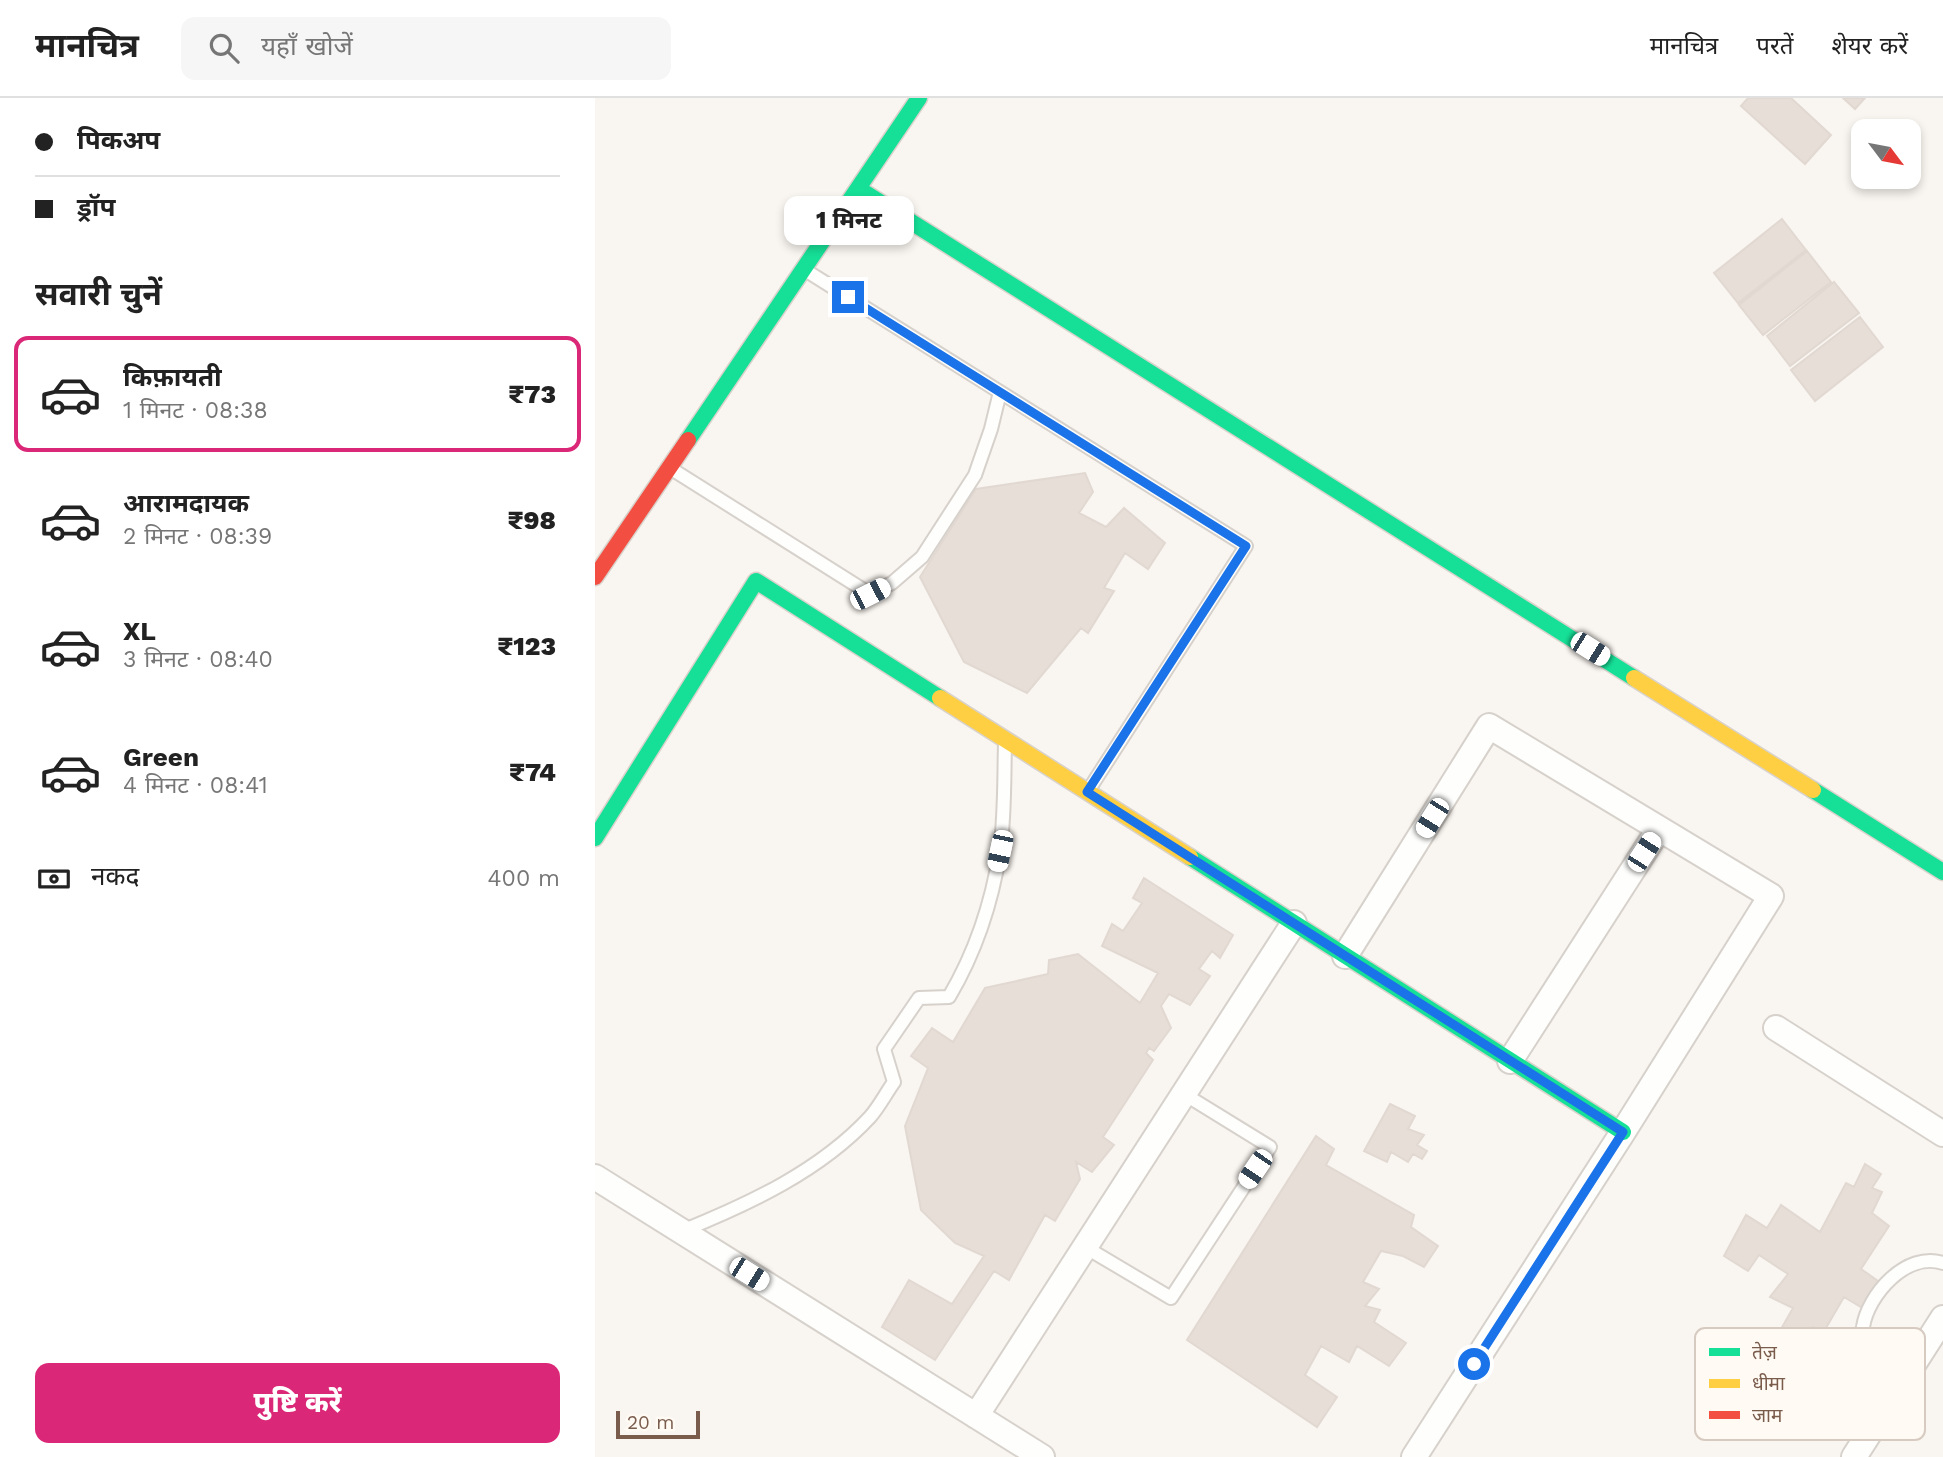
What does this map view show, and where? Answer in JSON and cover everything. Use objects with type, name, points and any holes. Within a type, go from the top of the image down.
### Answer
[{"type":"street","points":[[595,577],[919,98]]},
{"type":"street","points":[[859,189],[1943,872]]},
{"type":"street","points":[[596,833],[756,581],[1623,1132]]},
{"type":"street","points":[[1345,956],[1489,726],[1771,896],[1414,1457]]},
{"type":"street","points":[[1510,1061],[1659,829]]},
{"type":"street","points":[[976,1416],[1294,923]]},
{"type":"street","points":[[1776,1028],[1943,1134]]},
{"type":"street","points":[[595,1177],[1042,1457]]},
{"type":"street","points":[[1925,1346],[1943,1318]]},
{"type":"street","points":[[1854,1457],[1865,1440]]},
{"type":"lane","points":[[805,270],[1246,546],[1087,792]]},
{"type":"lane","points":[[669,468],[870,594],[892,583],[922,556],[975,475],[1000,392]]},
{"type":"lane","points":[[681,1231],[723,1215],[775,1190],[831,1152],[871,1116],[894,1082],[884,1049],[919,998],[949,998],[966,968],[986,911],[1000,851],[1005,740]]},
{"type":"lane","points":[[1085,1247],[1171,1298],[1269,1147],[1184,1094]]},
{"type":"lane","points":[[1863,1328],[1865,1314],[1882,1284],[1912,1265],[1937,1261],[1943,1263]]},
{"type":"building","points":[[1748,98],[1791,98],[1831,135],[1805,164],[1741,106]]},
{"type":"building","points":[[1843,98],[1865,98],[1855,109]]},
{"type":"building","points":[[1782,219],[1806,250],[1738,303],[1714,273]]},
{"type":"building","points":[[1807,251],[1831,282],[1763,335],[1739,305]]},
{"type":"building","points":[[1834,282],[1859,313],[1790,366],[1767,336]]},
{"type":"building","points":[[1860,317],[1883,347],[1815,401],[1791,370]]},
{"type":"building","points":[[1085,473],[1093,492],[1079,513],[1106,527],[1124,508],[1165,543],[1148,569],[1125,553],[1104,588],[1114,591],[1088,633],[1081,628],[1027,693],[964,662],[920,577],[976,489]]},
{"type":"building","points":[[1144,878],[1233,935],[1220,958],[1212,951],[1199,969],[1210,976],[1190,1005],[1169,994],[1161,1006],[1171,1028],[1154,1051],[1149,1048],[1146,1053],[1153,1060],[1103,1137],[1114,1145],[1092,1172],[1076,1162],[1080,1179],[1055,1221],[1045,1215],[1009,1280],[994,1271],[935,1360],[882,1327],[909,1280],[952,1304],[984,1256],[955,1243],[921,1210],[905,1126],[928,1068],[911,1056],[932,1028],[953,1042],[985,988],[1048,974],[1049,960],[1078,954],[1140,1003],[1158,973],[1102,946],[1112,924],[1123,931],[1142,903],[1133,898]]},
{"type":"building","points":[[1390,1104],[1415,1116],[1408,1129],[1424,1135],[1417,1145],[1427,1151],[1422,1159],[1413,1154],[1408,1162],[1391,1152],[1387,1162],[1364,1151]]},
{"type":"building","points":[[1316,1136],[1334,1149],[1326,1165],[1414,1215],[1411,1227],[1438,1246],[1424,1267],[1403,1256],[1381,1251],[1363,1282],[1379,1289],[1365,1306],[1380,1310],[1374,1322],[1406,1343],[1389,1366],[1357,1346],[1349,1362],[1321,1346],[1305,1375],[1337,1397],[1317,1427],[1187,1340]]},
{"type":"building","points":[[1865,1164],[1881,1174],[1872,1188],[1882,1192],[1872,1213],[1889,1226],[1861,1269],[1881,1283],[1866,1310],[1844,1297],[1826,1328],[1782,1328],[1793,1308],[1770,1297],[1788,1274],[1759,1255],[1748,1271],[1724,1256],[1746,1215],[1767,1228],[1781,1205],[1820,1232],[1846,1183],[1854,1187]]},
{"type":"traffic: fast","points":[[688,440],[919,98]]},
{"type":"traffic: fast","points":[[859,189],[1634,678]]},
{"type":"traffic: fast","points":[[595,838],[756,581],[940,698]]},
{"type":"traffic: fast","points":[[1813,790],[1943,872]]},
{"type":"traffic: fast","points":[[1190,857],[1623,1132]]},
{"type":"traffic: slow","points":[[1634,678],[1813,790]]},
{"type":"traffic: slow","points":[[940,698],[1190,857]]},
{"type":"traffic: jam","points":[[595,577],[688,440]]},
{"type":"route","points":[[848,297],[1246,546],[1087,792],[1623,1132],[1474,1364]]}]
